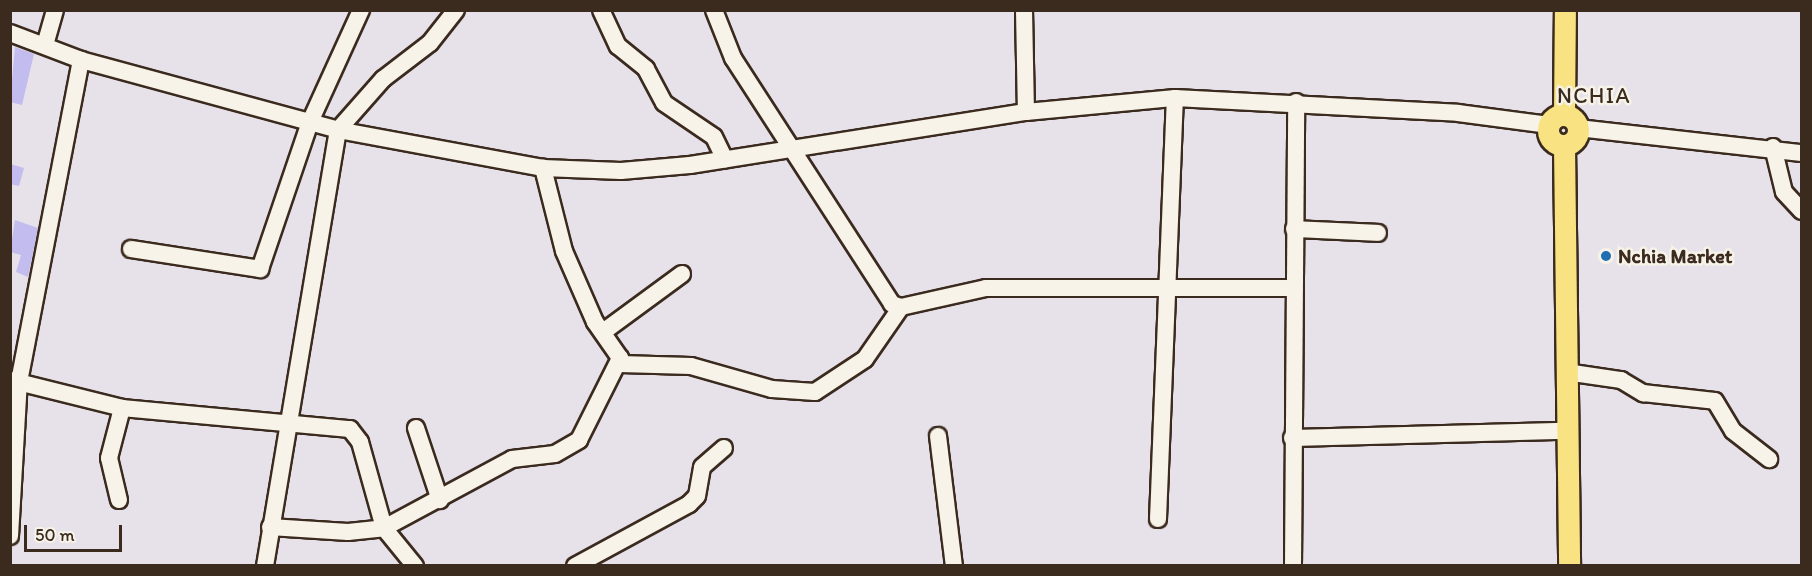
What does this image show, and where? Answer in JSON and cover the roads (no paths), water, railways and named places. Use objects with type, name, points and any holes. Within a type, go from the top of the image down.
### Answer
[{"type":"main road","points":[[1565,10],[1564,123],[1553,140],[1564,145],[1569,566]]},
{"type":"street","points":[[45,45],[55,10]]},
{"type":"street","points":[[131,249],[260,269],[310,122],[362,10]]},
{"type":"street","points":[[265,566],[286,424],[338,130],[383,79],[430,43],[456,10]]},
{"type":"street","points":[[601,10],[618,46],[646,69],[664,103],[701,125],[725,160]]},
{"type":"street","points":[[714,10],[734,58],[795,150],[881,293],[901,307]]},
{"type":"street","points":[[1024,10],[1026,112]]},
{"type":"street","points":[[12,37],[45,45],[81,60],[338,130],[543,168],[621,171],[725,160],[1026,112],[1175,98],[1296,102],[1564,123],[1773,147],[1802,153]]},
{"type":"street","points":[[10,536],[15,381],[81,60]]},
{"type":"street","points":[[1158,519],[1175,98]]},
{"type":"street","points":[[1293,566],[1292,438],[1296,102]]},
{"type":"street","points":[[1773,147],[1784,192],[1802,211]]},
{"type":"street","points":[[543,168],[564,251],[621,364]]},
{"type":"street","points":[[1294,229],[1378,233]]},
{"type":"street","points":[[603,332],[682,274]]},
{"type":"street","points":[[621,364],[691,366],[763,387],[815,392],[865,360],[901,307],[987,288],[1166,290],[1293,288]]},
{"type":"street","points":[[270,527],[348,532],[384,528],[440,500],[512,459],[567,449],[579,440],[621,364]]},
{"type":"street","points":[[1566,372],[1621,380],[1643,393],[1715,401],[1733,431],[1769,459]]},
{"type":"street","points":[[15,381],[122,408],[350,429],[356,435],[384,528],[415,566]]},
{"type":"street","points":[[119,500],[109,458],[122,408]]},
{"type":"street","points":[[416,428],[440,500]]},
{"type":"street","points":[[1292,438],[1567,431]]},
{"type":"street","points":[[938,436],[954,565],[949,566]]},
{"type":"street","points":[[575,566],[689,504],[697,495],[702,467],[724,447]]},
{"type":"place","name":"Nchia Market","points":[[1606,256]]},
{"type":"district","name":"NCHIA","points":[[1594,96]]}]
